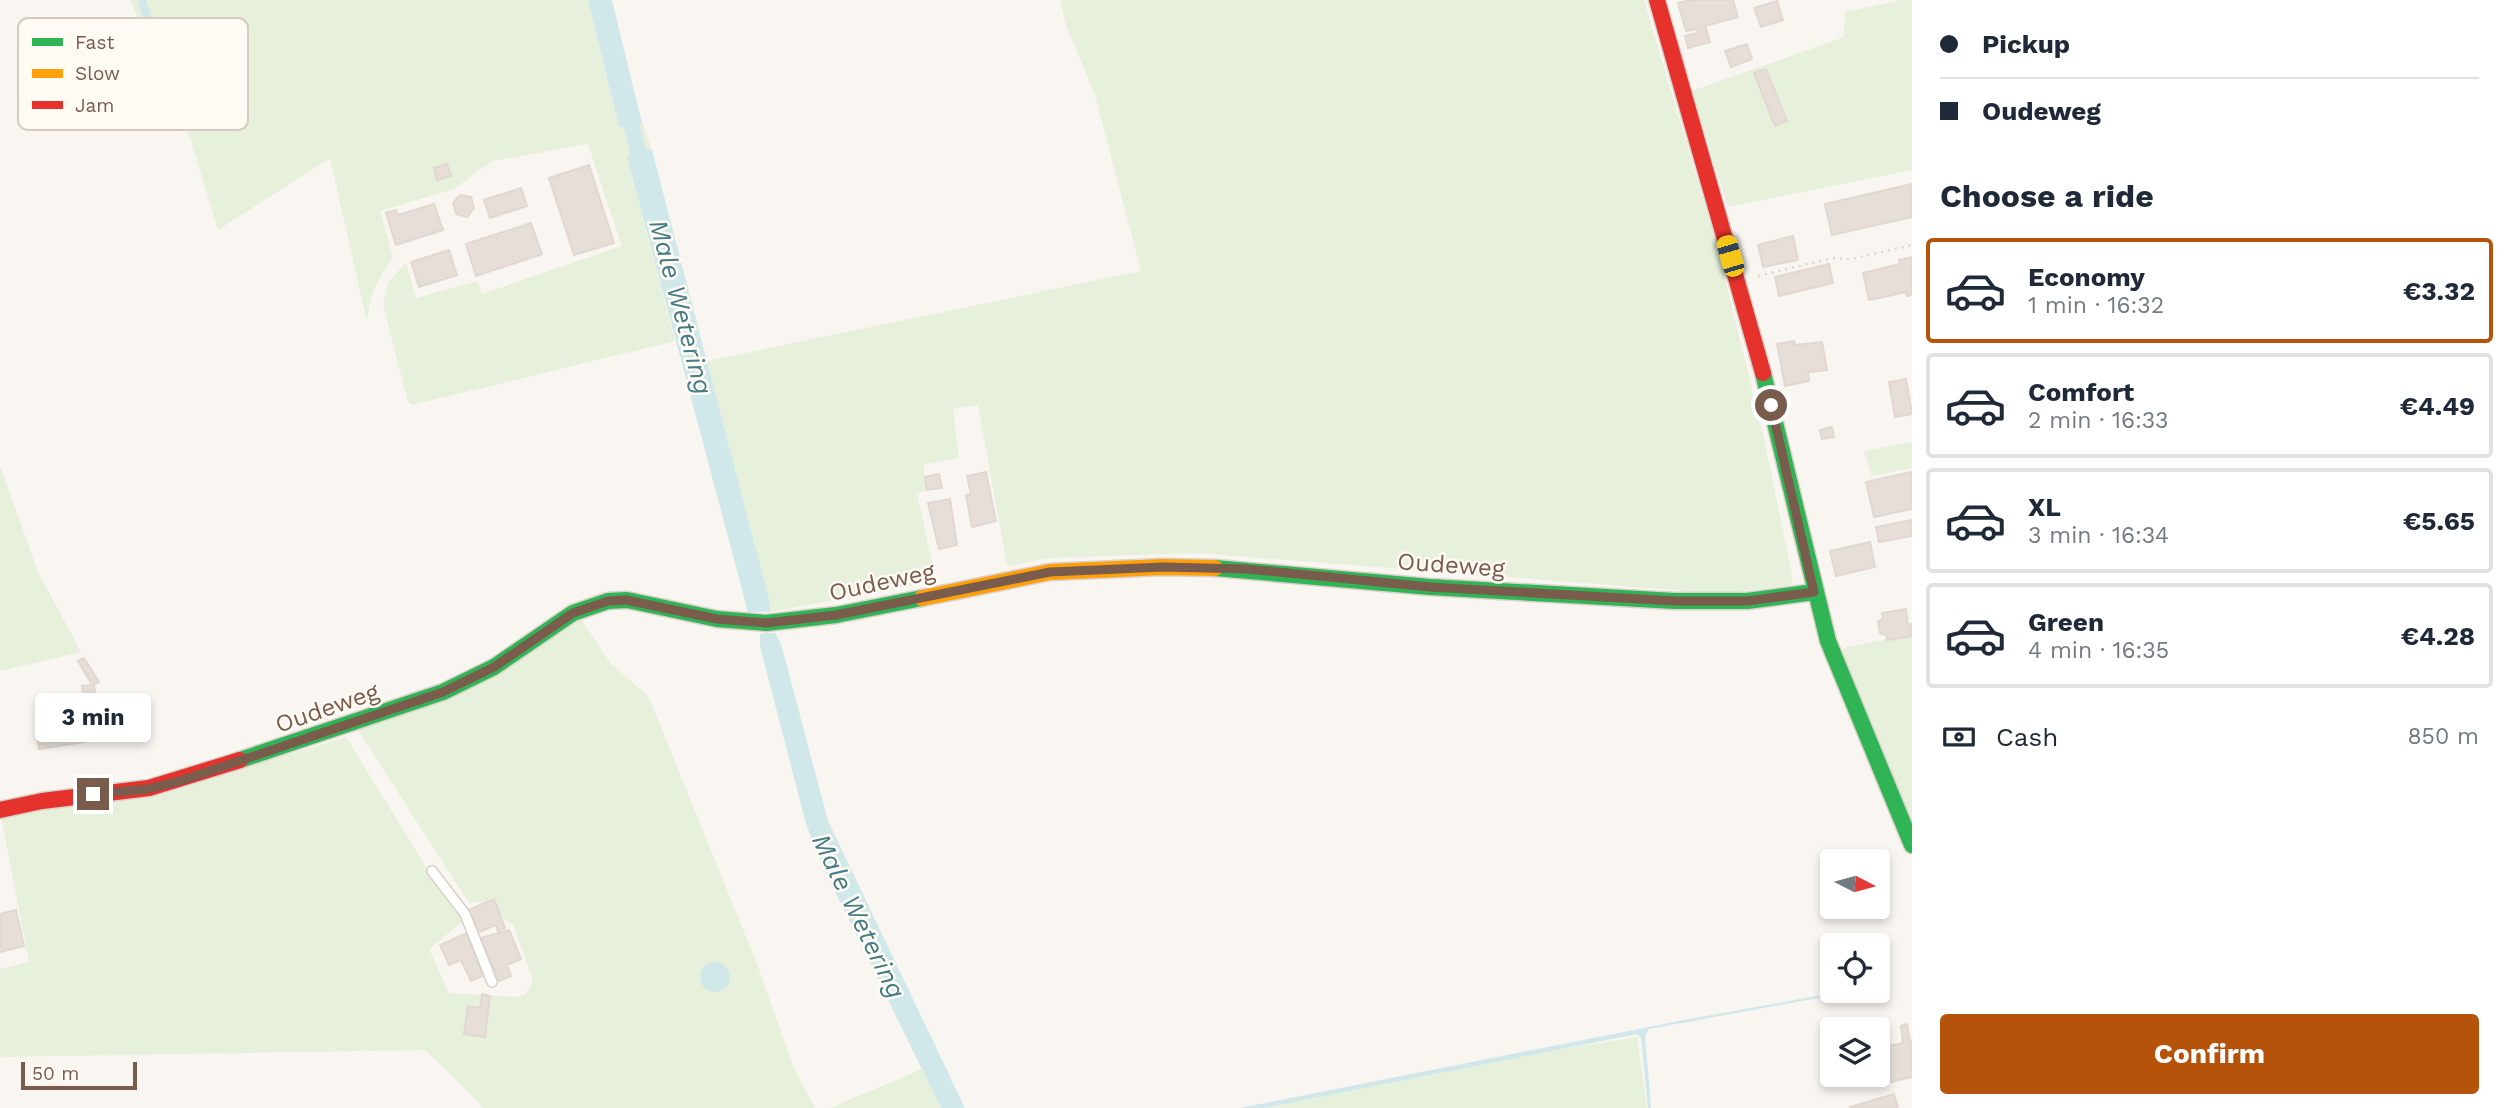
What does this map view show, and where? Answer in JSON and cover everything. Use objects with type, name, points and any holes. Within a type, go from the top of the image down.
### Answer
[{"type":"street","points":[[1657,0],[1766,382],[1814,592],[1839,673],[1912,845]]},
{"type":"street","name":"Oudeweg","points":[[0,810],[58,798],[170,784],[428,697],[494,667],[573,613],[608,601],[634,601],[717,619],[766,623],[836,615],[1050,572],[1163,567],[1246,569],[1430,587],[1675,601],[1747,601],[1814,592]]},
{"type":"lane","points":[[432,872],[465,914],[492,982]]},
{"type":"path","points":[[1738,281],[1833,258],[1851,259],[1912,245]]},
{"type":"green space","points":[[131,0],[137,0],[144,18],[137,18]]},
{"type":"green space","points":[[146,0],[588,0],[619,127],[638,127],[642,123],[652,150],[646,148],[627,157],[675,341],[412,405],[408,402],[383,304],[389,281],[406,263],[416,298],[477,281],[482,294],[622,246],[588,144],[492,161],[454,189],[380,211],[393,257],[375,288],[367,322],[330,158],[218,230],[186,130],[248,130],[248,18],[152,18]]},
{"type":"green space","points":[[1060,0],[1644,0],[1718,250],[1763,434],[1793,580],[1789,585],[1725,594],[1196,553],[1050,558],[1007,566],[978,405],[953,409],[959,458],[923,465],[928,490],[917,494],[936,581],[770,612],[770,603],[707,361],[1141,271],[1095,95],[1067,28]]},
{"type":"green space","points":[[1912,0],[1912,170],[1728,207],[1692,91],[1844,37],[1845,12]]},
{"type":"green space","points":[[1912,442],[1912,468],[1872,476],[1864,451]]},
{"type":"green space","points":[[0,466],[38,572],[81,652],[0,671]]},
{"type":"green space","points":[[581,619],[611,664],[647,695],[652,705],[757,964],[793,1066],[815,1108],[484,1108],[425,1050],[0,1057],[0,969],[29,962],[1,816],[301,751],[346,737],[429,872],[463,921],[429,949],[449,993],[515,997],[525,995],[533,982],[513,924],[503,919],[493,901],[469,903],[358,730]]},
{"type":"green space","points":[[1912,634],[1912,822],[1839,649]]},
{"type":"green space","points":[[1637,1037],[1647,1108],[1255,1108],[1520,1056]]},
{"type":"green space","points":[[922,1069],[941,1108],[830,1108]]},
{"type":"water","points":[[137,0],[146,0],[152,18],[143,18]]},
{"type":"water","points":[[588,0],[612,0],[642,123],[638,127],[619,127]]},
{"type":"water","points":[[637,147],[652,150],[770,603],[770,612],[748,612],[627,157]]},
{"type":"water","points":[[775,633],[781,644],[828,821],[965,1108],[941,1108],[823,867],[806,824],[760,646],[760,634]]},
{"type":"water","points":[[715,962],[726,966],[730,977],[726,988],[715,992],[704,988],[700,977],[704,966]]},
{"type":"water","points":[[1820,995],[1820,998],[1649,1029],[1645,1035],[1651,1108],[1648,1108],[1641,1038],[1637,1034],[1264,1108],[1240,1108]]},
{"type":"building","points":[[1690,0],[1733,0],[1738,17],[1705,26],[1710,42],[1688,48],[1685,36],[1697,33],[1696,29],[1686,31],[1678,3]]},
{"type":"building","points":[[1777,1],[1783,20],[1761,27],[1754,8]]},
{"type":"building","points":[[1747,44],[1752,59],[1731,67],[1725,51]]},
{"type":"building","points":[[1766,69],[1787,121],[1775,126],[1754,73]]},
{"type":"building","points":[[447,164],[451,176],[437,180],[434,168]]},
{"type":"building","points":[[589,165],[614,243],[574,255],[549,178]]},
{"type":"building","points":[[1912,184],[1912,217],[1832,235],[1825,204]]},
{"type":"building","points":[[521,188],[527,206],[490,218],[484,200]]},
{"type":"building","points":[[460,195],[471,197],[474,208],[467,217],[456,214],[453,203]]},
{"type":"building","points":[[434,204],[443,230],[396,245],[386,213],[396,210],[398,215]]},
{"type":"building","points":[[531,223],[542,254],[476,276],[466,244]]},
{"type":"building","points":[[1793,236],[1798,260],[1763,267],[1758,245]]},
{"type":"building","points":[[449,250],[457,275],[419,287],[411,262]]},
{"type":"building","points":[[1912,257],[1912,295],[1907,296],[1906,292],[1869,300],[1863,273],[1900,264],[1899,260]]},
{"type":"building","points":[[1829,264],[1833,283],[1779,296],[1775,277]]},
{"type":"building","points":[[1794,341],[1795,345],[1822,342],[1827,370],[1808,372],[1809,381],[1785,386],[1777,344]]},
{"type":"building","points":[[1906,379],[1912,414],[1895,417],[1889,382]]},
{"type":"building","points":[[1832,427],[1834,437],[1822,439],[1820,430]]},
{"type":"building","points":[[986,472],[996,521],[972,527],[966,495],[971,494],[967,476]]},
{"type":"building","points":[[1911,472],[1912,509],[1874,517],[1866,482]]},
{"type":"building","points":[[939,474],[942,488],[927,490],[925,477]]},
{"type":"building","points":[[950,499],[957,545],[939,549],[928,503]]},
{"type":"building","points":[[1912,520],[1912,536],[1879,542],[1876,527]]},
{"type":"building","points":[[1870,542],[1875,567],[1836,576],[1830,551]]},
{"type":"building","points":[[1906,609],[1908,625],[1912,624],[1912,636],[1887,640],[1886,635],[1880,633],[1878,622],[1883,618],[1882,613]]},
{"type":"building","points":[[84,658],[99,682],[94,685],[96,702],[84,703],[82,686],[92,685],[78,661]]},
{"type":"building","points":[[54,721],[54,725],[82,721],[85,742],[39,749],[36,723]]},
{"type":"building","points":[[494,899],[505,928],[498,931],[496,925],[477,933],[468,910]]},
{"type":"building","points":[[16,910],[24,946],[0,952],[0,914]]},
{"type":"building","points":[[509,930],[521,959],[507,965],[511,976],[499,981],[481,938]]},
{"type":"building","points":[[467,933],[483,976],[471,981],[461,960],[449,965],[440,945]]},
{"type":"building","points":[[482,994],[490,996],[485,1037],[464,1034],[468,1006],[480,1008]]},
{"type":"building","points":[[1907,1024],[1910,1042],[1912,1041],[1912,1077],[1891,1082],[1890,1046],[1903,1043],[1901,1026]]},
{"type":"building","points":[[1894,1094],[1898,1108],[1850,1107]]},
{"type":"waterway","name":"Male Wetering","points":[[627,109],[642,165]]},
{"type":"traffic: fast","points":[[1763,373],[1828,641],[1912,845]]},
{"type":"traffic: fast","points":[[1215,568],[1430,587],[1675,601],[1747,601],[1814,592]]},
{"type":"traffic: fast","points":[[240,760],[443,692],[494,667],[573,613],[608,601],[627,600],[717,619],[766,623],[836,615],[922,598]]},
{"type":"traffic: slow","points":[[922,598],[1050,572],[1163,567],[1215,568]]},
{"type":"traffic: jam","points":[[1657,0],[1763,373]]},
{"type":"traffic: jam","points":[[0,810],[42,801],[149,788],[240,760]]},
{"type":"route","points":[[93,794],[148,789],[183,780],[428,697],[494,667],[573,613],[608,601],[626,600],[717,619],[766,623],[836,615],[989,582],[1050,572],[1163,567],[1246,569],[1430,587],[1675,601],[1747,601],[1814,592],[1771,405]]}]
